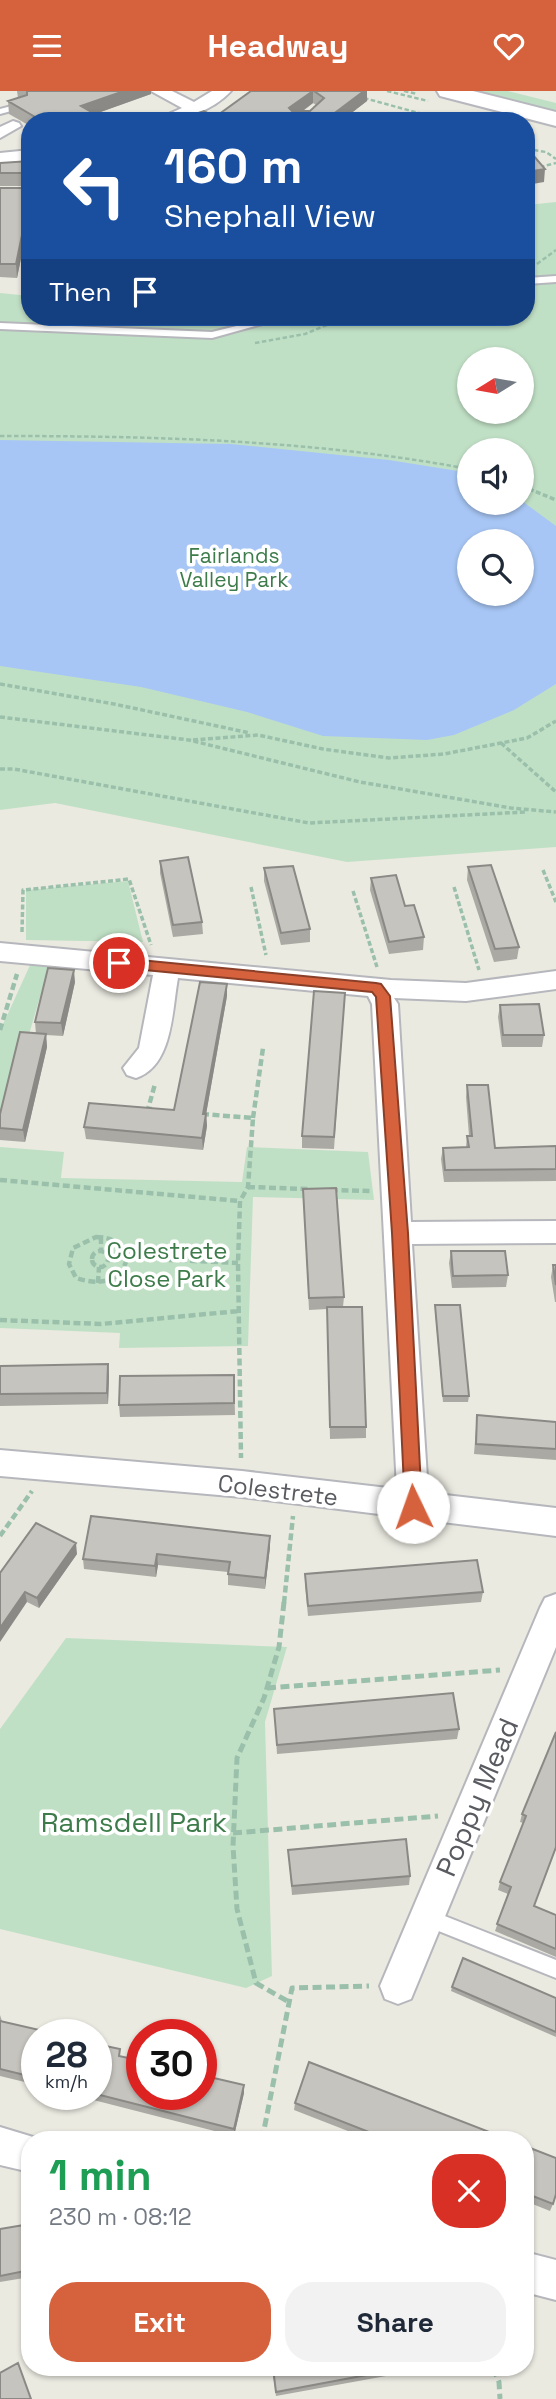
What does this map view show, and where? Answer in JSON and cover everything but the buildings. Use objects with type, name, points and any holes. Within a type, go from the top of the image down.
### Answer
[{"type":"street","points":[[159,91],[195,109]]},
{"type":"street","points":[[186,112],[223,91]]},
{"type":"street","points":[[448,91],[529,112]]},
{"type":"street","points":[[535,114],[556,119]]},
{"type":"street","points":[[5,129],[2,158],[21,156]]},
{"type":"street","points":[[9,956],[380,988],[466,992],[556,980]]},
{"type":"street","points":[[146,1074],[146,1060],[152,1048],[167,968]]},
{"type":"street","points":[[380,988],[385,1004],[400,1233],[413,1507]]},
{"type":"street","points":[[400,1233],[556,1232]]},
{"type":"street","name":"Colestrete","points":[[0,1464],[242,1484],[413,1507],[556,1522]]},
{"type":"street","name":"Poppy Mead","points":[[398,1986],[556,1608]]},
{"type":"street","points":[[0,2146],[21,2151]]},
{"type":"street","points":[[534,2275],[556,2280]]},
{"type":"lane","points":[[0,112],[23,105]]},
{"type":"lane","points":[[535,280],[556,279]]},
{"type":"lane","points":[[0,326],[212,335],[248,326]]},
{"type":"lane","points":[[427,1919],[556,1969]]},
{"type":"path","points":[[394,93],[399,91]]},
{"type":"path","points":[[404,91],[415,92],[421,99]]},
{"type":"path","points":[[355,96],[415,112]]},
{"type":"path","points":[[535,150],[546,152],[556,161]]},
{"type":"path","points":[[537,167],[556,161]]},
{"type":"path","points":[[537,264],[556,250]]},
{"type":"path","points":[[0,436],[263,441],[346,448],[457,468]]},
{"type":"path","points":[[534,491],[556,500]]},
{"type":"path","points":[[0,684],[114,704],[323,749],[389,758],[444,754],[527,738],[556,721]]},
{"type":"path","points":[[0,717],[189,740],[360,782],[511,808],[556,812]]},
{"type":"path","points":[[189,740],[258,735]]},
{"type":"path","points":[[501,743],[556,792]]},
{"type":"path","points":[[0,769],[14,769],[309,823],[544,811]]},
{"type":"path","points":[[543,870],[556,902]]},
{"type":"path","points":[[0,1030],[9,956],[23,890],[129,879],[148,942],[167,968]]},
{"type":"path","points":[[251,887],[267,955],[267,977]]},
{"type":"path","points":[[454,887],[485,989]]},
{"type":"path","points":[[353,891],[380,988]]},
{"type":"path","points":[[242,1484],[238,1263],[240,1201],[248,1187],[262,1048]]},
{"type":"path","points":[[146,1074],[153,1091],[148,1109],[161,1110]]},
{"type":"path","points":[[146,1074],[153,1091]]},
{"type":"path","points":[[200,1114],[253,1118]]},
{"type":"path","points":[[0,1180],[240,1201]]},
{"type":"path","points":[[248,1187],[312,1189]]},
{"type":"path","points":[[324,1190],[397,1191]]},
{"type":"path","points":[[100,1252],[102,1237]]},
{"type":"path","points":[[102,1237],[119,1241],[126,1249],[127,1258],[126,1267],[121,1274],[114,1280],[98,1283],[76,1278],[69,1264],[78,1244],[102,1237]]},
{"type":"path","points":[[100,1252],[107,1253],[110,1258],[108,1264],[99,1266],[90,1260],[93,1254],[100,1252]]},
{"type":"path","points":[[127,1258],[238,1263]]},
{"type":"path","points":[[98,1283],[99,1266]]},
{"type":"path","points":[[0,1320],[101,1324],[239,1311]]},
{"type":"path","points":[[0,1536],[30,1497],[41,1468]]},
{"type":"path","points":[[289,2002],[256,1983],[237,1909],[233,1833],[236,1758],[267,1688],[279,1647],[295,1491]]},
{"type":"path","points":[[267,1688],[513,1669],[528,1675]]},
{"type":"path","points":[[233,1833],[454,1815],[468,1821]]},
{"type":"path","points":[[264,2131],[292,1988],[398,1986]]},
{"type":"path","points":[[496,2376],[500,2399]]},
{"type":"green space","points":[[463,91],[508,91],[556,103],[556,114]]},
{"type":"green space","name":"Fairlands Valley Park","points":[[556,202],[556,847],[347,862],[55,803],[0,810],[0,293],[21,295],[21,326],[535,326],[535,204]]},
{"type":"green space","points":[[128,881],[143,942],[26,940],[26,890]]},
{"type":"green space","points":[[31,963],[50,963],[0,1133],[0,1031]]},
{"type":"green space","name":"Colestrete Close Park","points":[[0,1147],[64,1152],[61,1178],[242,1182],[247,1147],[368,1152],[374,1200],[253,1197],[248,1346],[119,1348],[120,1333],[0,1328]]},
{"type":"green space","name":"Ramsdell Park","points":[[66,1638],[287,1647],[265,1722],[272,1976],[246,1988],[0,1929],[0,1729]]},
{"type":"water","points":[[0,440],[231,444],[389,460],[457,471],[457,515],[534,515],[534,510],[556,526],[556,684],[514,710],[454,735],[427,740],[323,736],[247,712],[141,687],[0,666]]},
{"type":"route","points":[[119,963],[376,988],[383,996],[400,1233],[413,1507]]}]
